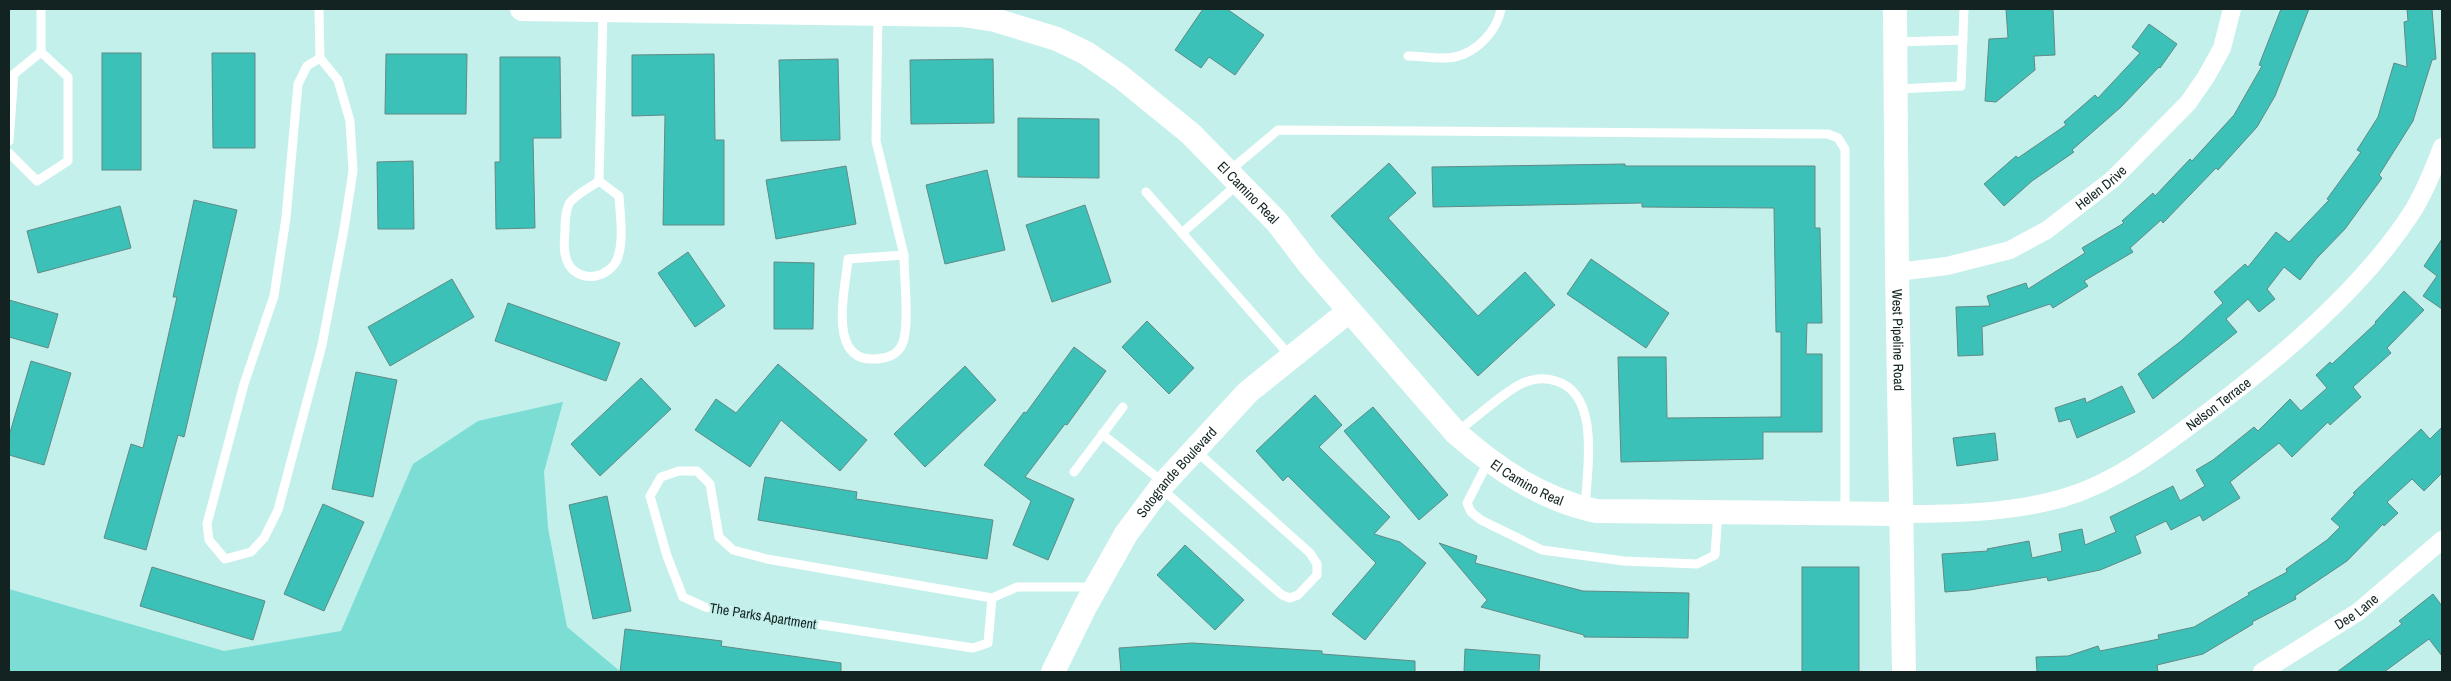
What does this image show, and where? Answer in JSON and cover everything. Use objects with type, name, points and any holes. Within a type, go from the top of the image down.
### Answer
[{"type":"street","name":"El Camino Real","points":[[522,9],[963,15],[995,20],[1057,39],[1086,53],[1121,77],[1191,134],[1276,222],[1349,311],[1456,434],[1489,460],[1538,492],[1596,511],[1902,514]]},
{"type":"street","name":"West Pipeline Road","points":[[1896,9],[1897,272],[1904,672]]},
{"type":"street","name":"Helen Drive","points":[[1897,272],[1947,266],[2010,250],[2047,230],[2113,179],[2188,103],[2206,77],[2222,48],[2232,9]]},
{"type":"street","name":"Nelson Terrace","points":[[1902,514],[1951,514],[2009,509],[2062,498],[2093,487],[2150,455],[2234,393],[2308,330],[2356,281],[2391,241],[2414,208],[2433,171],[2442,147]]},
{"type":"street","name":"Sotogrande Boulevard","points":[[1053,672],[1126,534],[1163,485],[1248,392],[1349,311]]},
{"type":"street","name":"Dee Lane","points":[[2262,672],[2358,612],[2442,540]]},
{"type":"lane","points":[[9,153],[37,181],[68,161],[68,77],[41,52],[41,9]]},
{"type":"lane","points":[[319,9],[320,58],[338,80],[350,121],[353,171],[344,230],[322,345],[278,510],[264,538],[251,552],[226,559],[209,540],[207,524],[244,384],[274,296],[286,218],[298,84],[307,66],[320,58]]},
{"type":"lane","points":[[1408,56],[1455,57],[1481,45],[1499,18],[1501,9]]},
{"type":"lane","points":[[1896,89],[1961,86],[1964,9]]},
{"type":"lane","points":[[599,181],[603,10]]},
{"type":"lane","points":[[878,13],[876,141],[904,255],[905,325],[904,338],[900,349],[895,354],[884,358],[872,359],[859,356],[849,350],[844,341],[842,317],[848,259],[904,255]]},
{"type":"lane","points":[[1896,42],[1963,40]]},
{"type":"lane","points":[[9,141],[14,74],[41,52]]},
{"type":"lane","points":[[1182,233],[1278,130],[1828,134],[1838,138],[1845,149],[1846,513]]},
{"type":"lane","points":[[599,181],[619,196],[621,232],[618,258],[611,269],[603,275],[589,277],[577,274],[569,265],[564,253],[565,219],[569,203],[599,181]]},
{"type":"lane","points":[[1146,192],[1291,357]]},
{"type":"lane","points":[[1456,434],[1521,384],[1547,378],[1571,387],[1578,395],[1588,425],[1586,509]]},
{"type":"lane","points":[[1074,472],[1123,407]]},
{"type":"lane","points":[[1102,434],[1163,485],[1282,595],[1290,598],[1298,595],[1317,575],[1317,564],[1310,553],[1194,449]]},
{"type":"lane","points":[[1489,460],[1467,503],[1471,512],[1498,529],[1542,550],[1624,561],[1697,564],[1715,555],[1718,512]]},
{"type":"lane","name":"The Parks Apartment","points":[[680,471],[697,471],[710,484],[719,537],[734,550],[805,566],[992,598],[988,643],[973,648],[705,607],[683,597],[666,556],[650,496],[662,477],[680,471]]},
{"type":"lane","points":[[992,598],[1016,587],[1097,586]]},
{"type":"shaded area","points":[[563,402],[544,472],[548,528],[567,627],[621,672],[9,672],[9,589],[224,651],[341,631],[413,464],[478,421]]},
{"type":"building","points":[[1203,9],[1227,9],[1264,35],[1235,75],[1209,57],[1201,68],[1175,50]]},
{"type":"building","points":[[2006,9],[2053,9],[2055,55],[2034,56],[2035,70],[1996,102],[1985,101],[1989,39],[2008,38]]},
{"type":"building","points":[[2281,9],[2309,9],[2275,96],[2257,127],[2218,170],[2216,168],[2163,223],[2161,220],[2130,248],[2133,252],[2084,281],[2088,286],[2053,308],[2050,304],[1982,327],[1983,355],[1958,356],[1956,307],[1990,306],[1987,296],[2026,283],[2028,289],[2085,253],[2082,248],[2124,223],[2122,221],[2153,193],[2155,196],[2190,159],[2192,161],[2234,115],[2262,66],[2259,65]]},
{"type":"building","points":[[2407,9],[2432,9],[2436,59],[2432,60],[2413,121],[2379,175],[2382,178],[2345,229],[2317,258],[2300,280],[2284,267],[2267,289],[2275,299],[2259,312],[2248,299],[2226,319],[2237,332],[2153,399],[2138,374],[2181,341],[2223,303],[2214,292],[2245,264],[2248,267],[2276,232],[2289,242],[2329,200],[2327,199],[2361,152],[2357,150],[2378,117],[2394,63],[2407,67],[2404,22],[2408,21]]},
{"type":"building","points":[[2149,24],[2177,44],[2160,68],[2121,107],[2072,150],[2074,152],[2032,181],[2004,206],[1984,184],[2016,156],[2018,158],[2066,125],[2064,122],[2095,95],[2098,98],[2140,53],[2132,47]]},
{"type":"building","points":[[102,53],[141,53],[141,170],[102,170]]},
{"type":"building","points":[[212,53],[255,53],[255,148],[213,148]]},
{"type":"building","points":[[386,54],[467,54],[466,114],[385,114]]},
{"type":"building","points":[[714,54],[715,140],[724,140],[724,225],[663,225],[665,115],[632,116],[632,55]]},
{"type":"building","points":[[500,57],[560,57],[561,138],[533,138],[535,228],[496,229],[495,162],[500,162]]},
{"type":"building","points":[[838,59],[840,140],[781,141],[779,60]]},
{"type":"building","points":[[993,59],[994,123],[911,124],[910,60]]},
{"type":"building","points":[[1018,118],[1099,119],[1099,178],[1018,177]]},
{"type":"building","points":[[413,161],[414,229],[378,229],[377,162]]},
{"type":"building","points":[[1389,163],[1416,193],[1388,218],[1478,316],[1525,272],[1555,305],[1478,376],[1331,216]]},
{"type":"building","points":[[1625,164],[1625,166],[1815,166],[1815,228],[1820,228],[1822,323],[1807,323],[1806,354],[1822,354],[1822,432],[1763,432],[1763,459],[1621,462],[1618,357],[1666,357],[1667,418],[1781,417],[1781,332],[1776,332],[1774,208],[1642,207],[1642,203],[1433,207],[1432,167]]},
{"type":"building","points":[[846,166],[856,224],[776,239],[766,180]]},
{"type":"building","points":[[987,170],[1005,250],[945,264],[926,185]]},
{"type":"building","points":[[194,200],[237,210],[184,437],[178,435],[146,550],[104,538],[131,444],[143,448],[177,297],[173,297]]},
{"type":"building","points":[[1085,205],[1111,282],[1052,302],[1026,225]]},
{"type":"building","points":[[120,206],[131,248],[38,273],[27,231]]},
{"type":"building","points":[[2442,239],[2442,309],[2423,296],[2437,276],[2424,266]]},
{"type":"building","points":[[688,252],[725,306],[695,327],[658,273]]},
{"type":"building","points":[[1591,259],[1669,313],[1646,348],[1567,294]]},
{"type":"building","points":[[774,262],[814,263],[813,329],[774,329]]},
{"type":"building","points":[[452,279],[474,317],[390,366],[368,327]]},
{"type":"building","points":[[2404,291],[2424,310],[2387,348],[2391,353],[2353,387],[2361,397],[2330,425],[2328,422],[2292,457],[2279,443],[2230,482],[2240,498],[2203,521],[2200,515],[2171,530],[2166,521],[2135,536],[2141,553],[2100,570],[2048,581],[2047,577],[1970,590],[1945,592],[1942,554],[1988,551],[1987,549],[2029,541],[2032,558],[2062,551],[2059,534],[2082,529],[2085,545],[2116,532],[2110,517],[2173,486],[2180,501],[2205,486],[2196,470],[2213,460],[2254,427],[2258,431],[2290,399],[2301,411],[2327,388],[2316,375],[2330,362],[2332,364],[2376,323]]},
{"type":"building","points":[[9,300],[58,314],[48,348],[9,337]]},
{"type":"building","points":[[508,303],[620,343],[606,381],[495,341]]},
{"type":"building","points":[[1147,321],[1194,368],[1169,394],[1122,347]]},
{"type":"building","points":[[1074,347],[1106,371],[1067,425],[1065,424],[1025,477],[1074,499],[1048,560],[1013,545],[1031,501],[984,465],[1024,412],[1026,413]]},
{"type":"building","points":[[31,361],[71,373],[44,465],[9,455],[9,436]]},
{"type":"building","points":[[778,364],[867,440],[840,471],[781,420],[750,467],[695,430],[716,399],[736,413]]},
{"type":"building","points":[[965,366],[996,400],[925,467],[894,434]]},
{"type":"building","points":[[356,372],[397,380],[373,497],[332,489]]},
{"type":"building","points":[[641,378],[671,409],[600,476],[571,444]]},
{"type":"building","points":[[2122,386],[2135,412],[2077,438],[2070,419],[2059,422],[2055,408],[2085,398],[2086,403]]},
{"type":"building","points":[[1315,395],[1342,425],[1319,447],[1390,517],[1374,534],[1400,542],[1426,563],[1365,640],[1332,614],[1376,563],[1288,476],[1283,481],[1256,451]]},
{"type":"building","points":[[1373,407],[1448,495],[1419,520],[1344,431]]},
{"type":"building","points":[[2442,427],[2442,473],[2424,491],[2412,479],[2387,502],[2398,513],[2384,526],[2383,524],[2347,561],[2295,596],[2296,599],[2252,622],[2253,624],[2203,654],[2157,665],[2158,672],[2037,672],[2036,657],[2068,656],[2098,646],[2100,651],[2159,639],[2158,635],[2194,627],[2249,595],[2248,593],[2287,572],[2286,569],[2327,540],[2340,527],[2331,519],[2355,494],[2353,493],[2421,429],[2430,439]]},
{"type":"building","points":[[1995,433],[1998,460],[1957,466],[1953,438]]},
{"type":"building","points":[[765,477],[857,492],[856,499],[993,520],[987,559],[758,520]]},
{"type":"building","points":[[607,496],[631,611],[593,619],[569,505]]},
{"type":"building","points":[[323,504],[364,522],[324,611],[284,594]]},
{"type":"building","points":[[1439,543],[1477,556],[1475,563],[1583,591],[1689,593],[1688,638],[1584,637],[1584,635],[1481,607],[1487,600]]},
{"type":"building","points":[[1185,545],[1244,600],[1215,630],[1157,575]]},
{"type":"building","points":[[152,567],[265,601],[253,640],[140,606]]},
{"type":"building","points":[[1802,567],[1859,567],[1859,672],[1802,672]]},
{"type":"building","points":[[2433,594],[2442,606],[2442,656],[2429,639],[2384,672],[2337,672],[2402,624],[2399,621]]},
{"type":"building","points":[[625,629],[722,641],[721,646],[841,663],[841,672],[620,672]]},
{"type":"building","points":[[1192,643],[1322,651],[1322,654],[1415,661],[1415,672],[1121,672],[1119,648]]},
{"type":"building","points":[[1465,649],[1540,655],[1539,672],[1464,672]]}]
